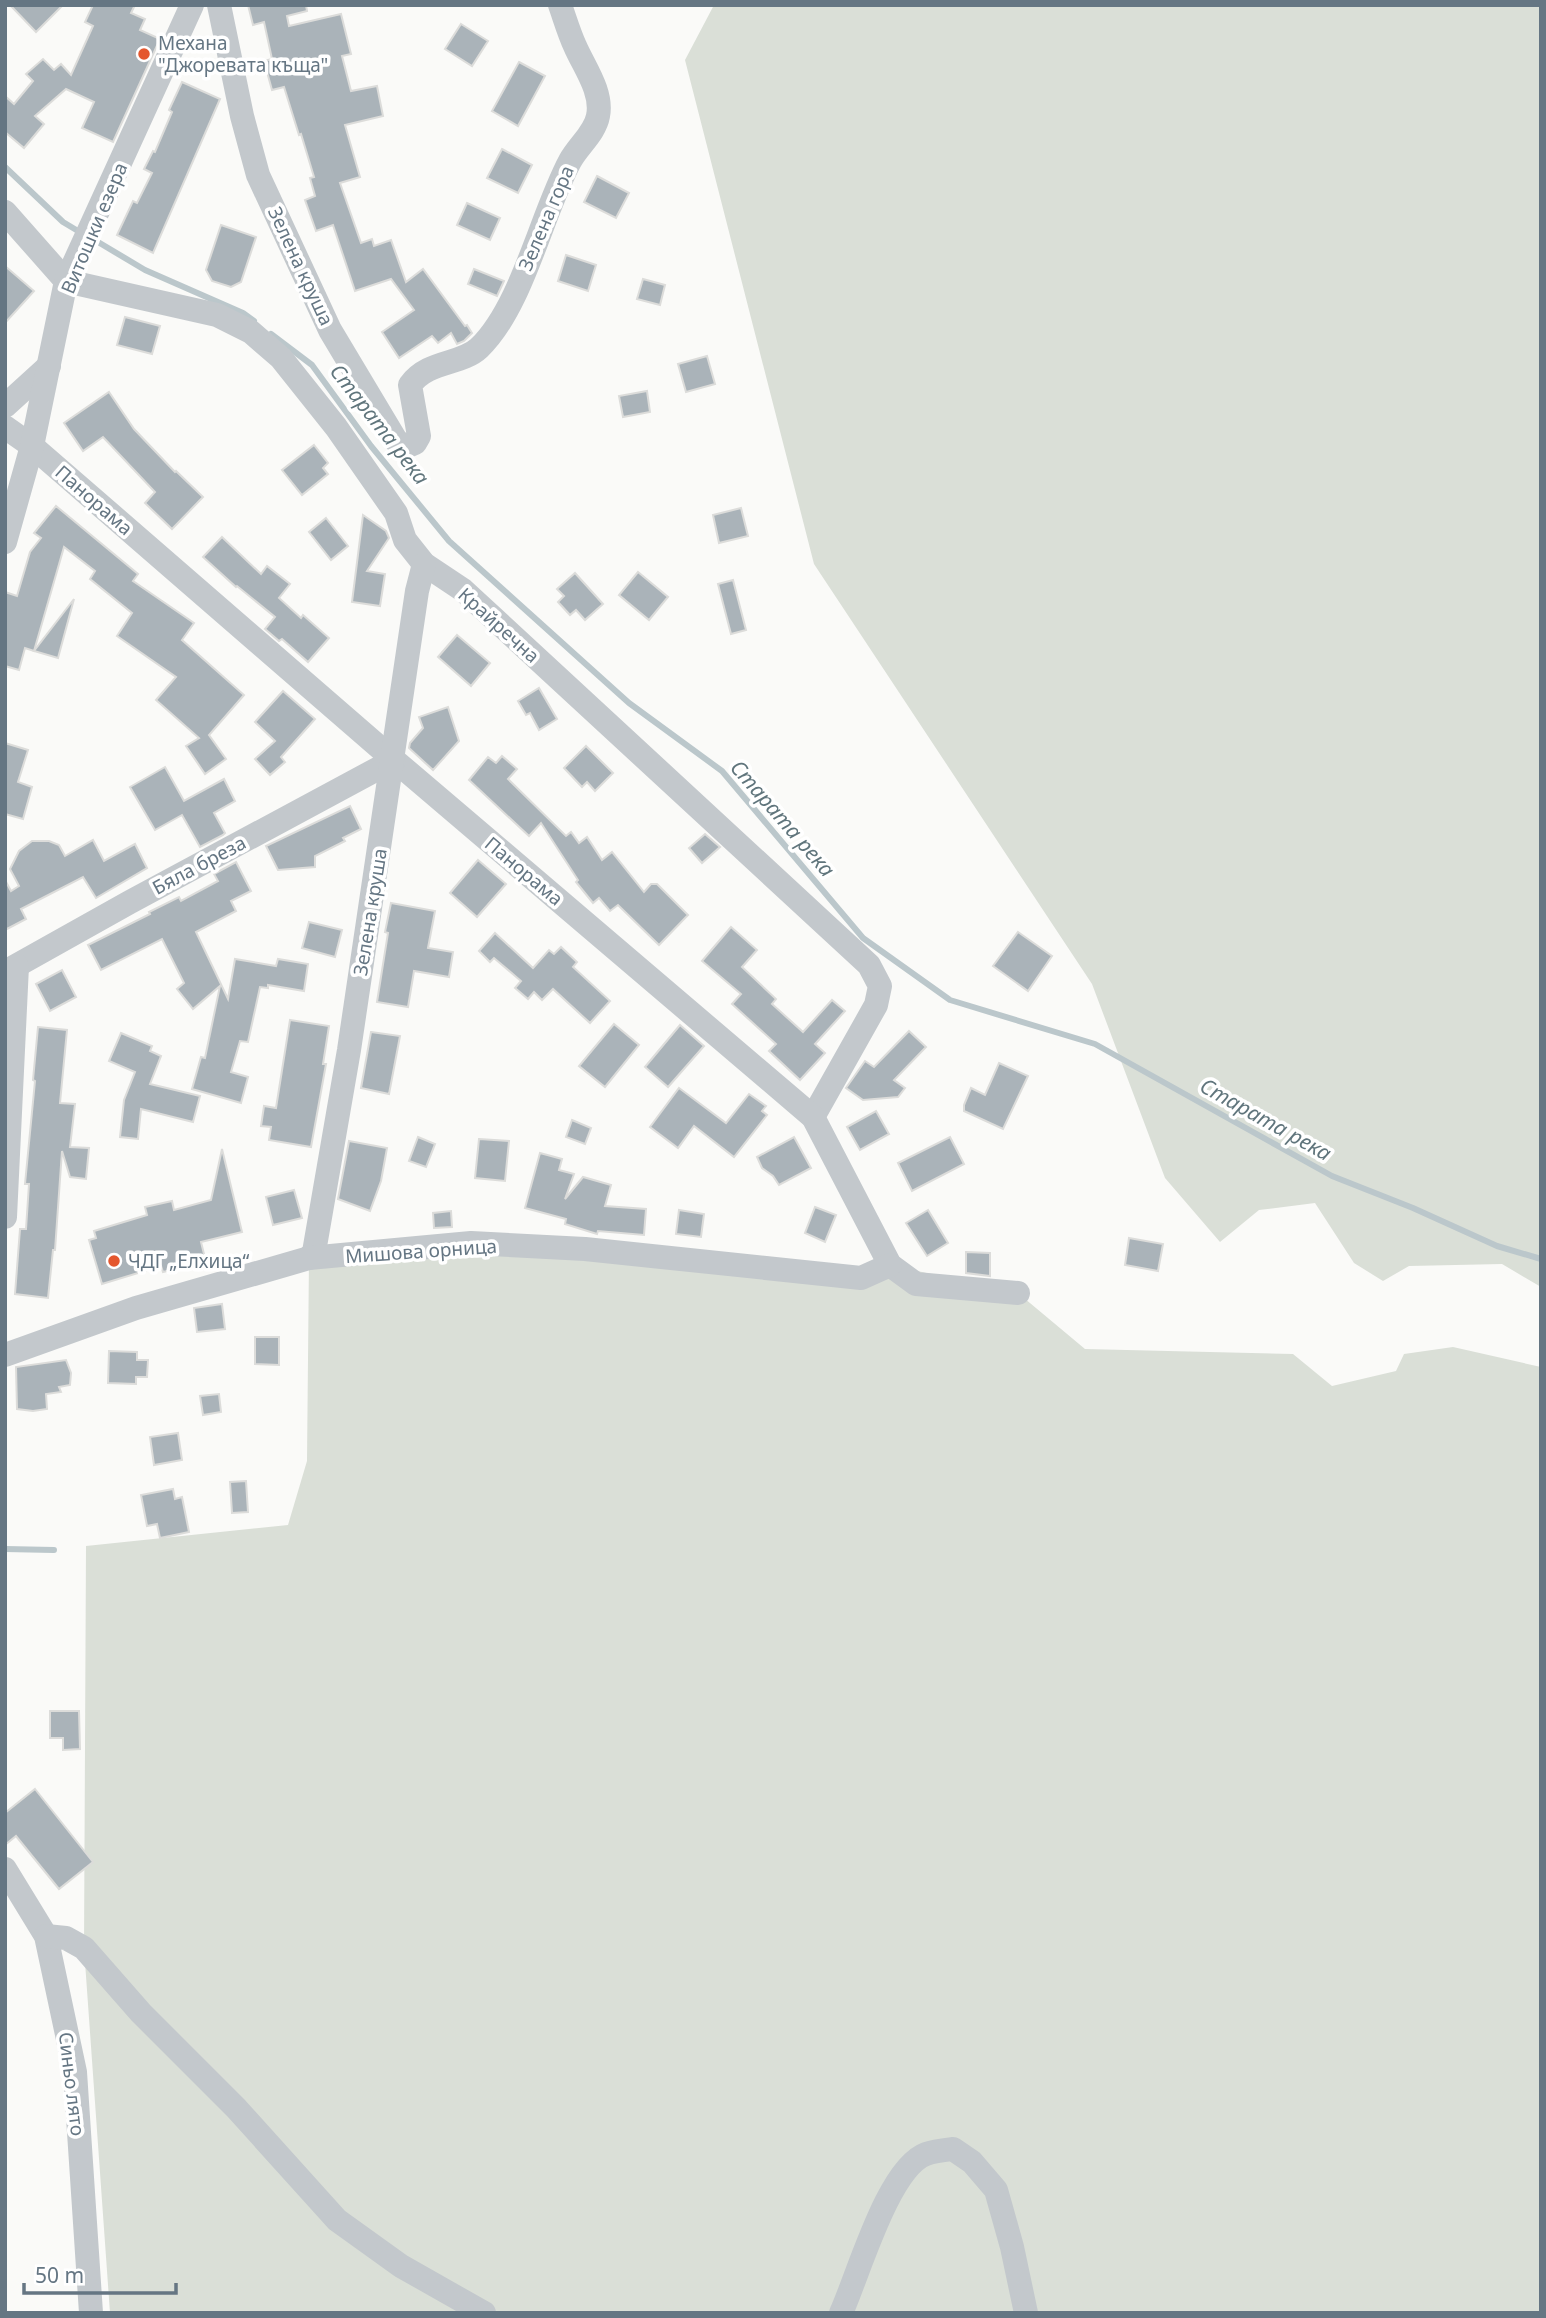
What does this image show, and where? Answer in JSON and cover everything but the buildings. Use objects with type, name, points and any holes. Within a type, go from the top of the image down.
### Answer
[{"type":"street","name":"Витошки езера","points":[[5,542],[32,446],[66,281],[192,5]]},
{"type":"street","name":"Зелена круша","points":[[219,5],[242,116],[258,175],[330,330],[400,444],[412,445],[418,439],[410,385],[418,374],[477,350]]},
{"type":"street","name":"Зелена гора","points":[[477,350],[498,326],[523,275],[548,207],[571,159],[594,128],[599,114],[596,90],[574,44],[560,5]]},
{"type":"street","points":[[5,212],[66,281]]},
{"type":"street","name":"Крайречна","points":[[66,281],[217,315],[251,332],[281,358],[337,427],[396,513],[405,540],[424,564],[463,590],[869,965],[880,986],[876,1005],[813,1117]]},
{"type":"street","points":[[5,406],[49,366]]},
{"type":"street","name":"Панорама","points":[[5,427],[32,446],[394,760],[813,1117],[890,1265],[916,1284],[1018,1293]]},
{"type":"street","name":"Зелена круша","points":[[309,1258],[314,1252],[342,1092],[394,760],[417,591],[424,564]]},
{"type":"street","name":"Бяла бреза","points":[[11,969],[394,760]]},
{"type":"street","points":[[5,1217],[11,969]]},
{"type":"street","name":"Мишова орница","points":[[5,1355],[136,1308],[309,1258],[471,1243],[585,1249],[861,1278],[890,1265]]},
{"type":"street","name":"Синьо лято","points":[[5,1869],[46,1936],[75,2072],[91,2313]]},
{"type":"street","points":[[46,1936],[66,1938],[84,1948],[141,2013],[236,2108],[337,2220],[401,2266],[484,2313]]},
{"type":"street","points":[[841,2313],[872,2235],[900,2177],[924,2154],[953,2148],[972,2162],[996,2190],[1026,2313]]},
{"type":"shaded area","points":[[714,5],[1541,5],[1541,1287],[1502,1264],[1409,1266],[1383,1281],[1354,1263],[1315,1203],[1259,1210],[1220,1242],[1165,1178],[1092,984],[814,564],[685,60]]},
{"type":"shaded area","points":[[471,1243],[861,1278],[890,1265],[1018,1293],[1085,1349],[1293,1354],[1332,1386],[1396,1371],[1404,1354],[1453,1347],[1541,1367],[1541,2313],[110,2313],[84,1948],[86,1546],[288,1525],[307,1461],[309,1258]]},
{"type":"waterway","name":"Старата река","points":[[5,167],[63,222],[83,234]]},
{"type":"waterway","name":"Старата река","points":[[93,239],[145,270],[243,313],[254,321]]},
{"type":"waterway","name":"Старата река","points":[[271,334],[312,365],[371,446],[449,541],[629,703],[722,771],[863,938],[950,1000],[1095,1044],[1332,1176],[1413,1208],[1497,1246],[1541,1259]]},
{"type":"waterway","points":[[5,1549],[54,1550]]},
{"type":"place","name":"Механа \"Джоревата къща\"","points":[[144,54]]},
{"type":"place","name":"ЧДГ „Елхица“","points":[[114,1261]]}]
